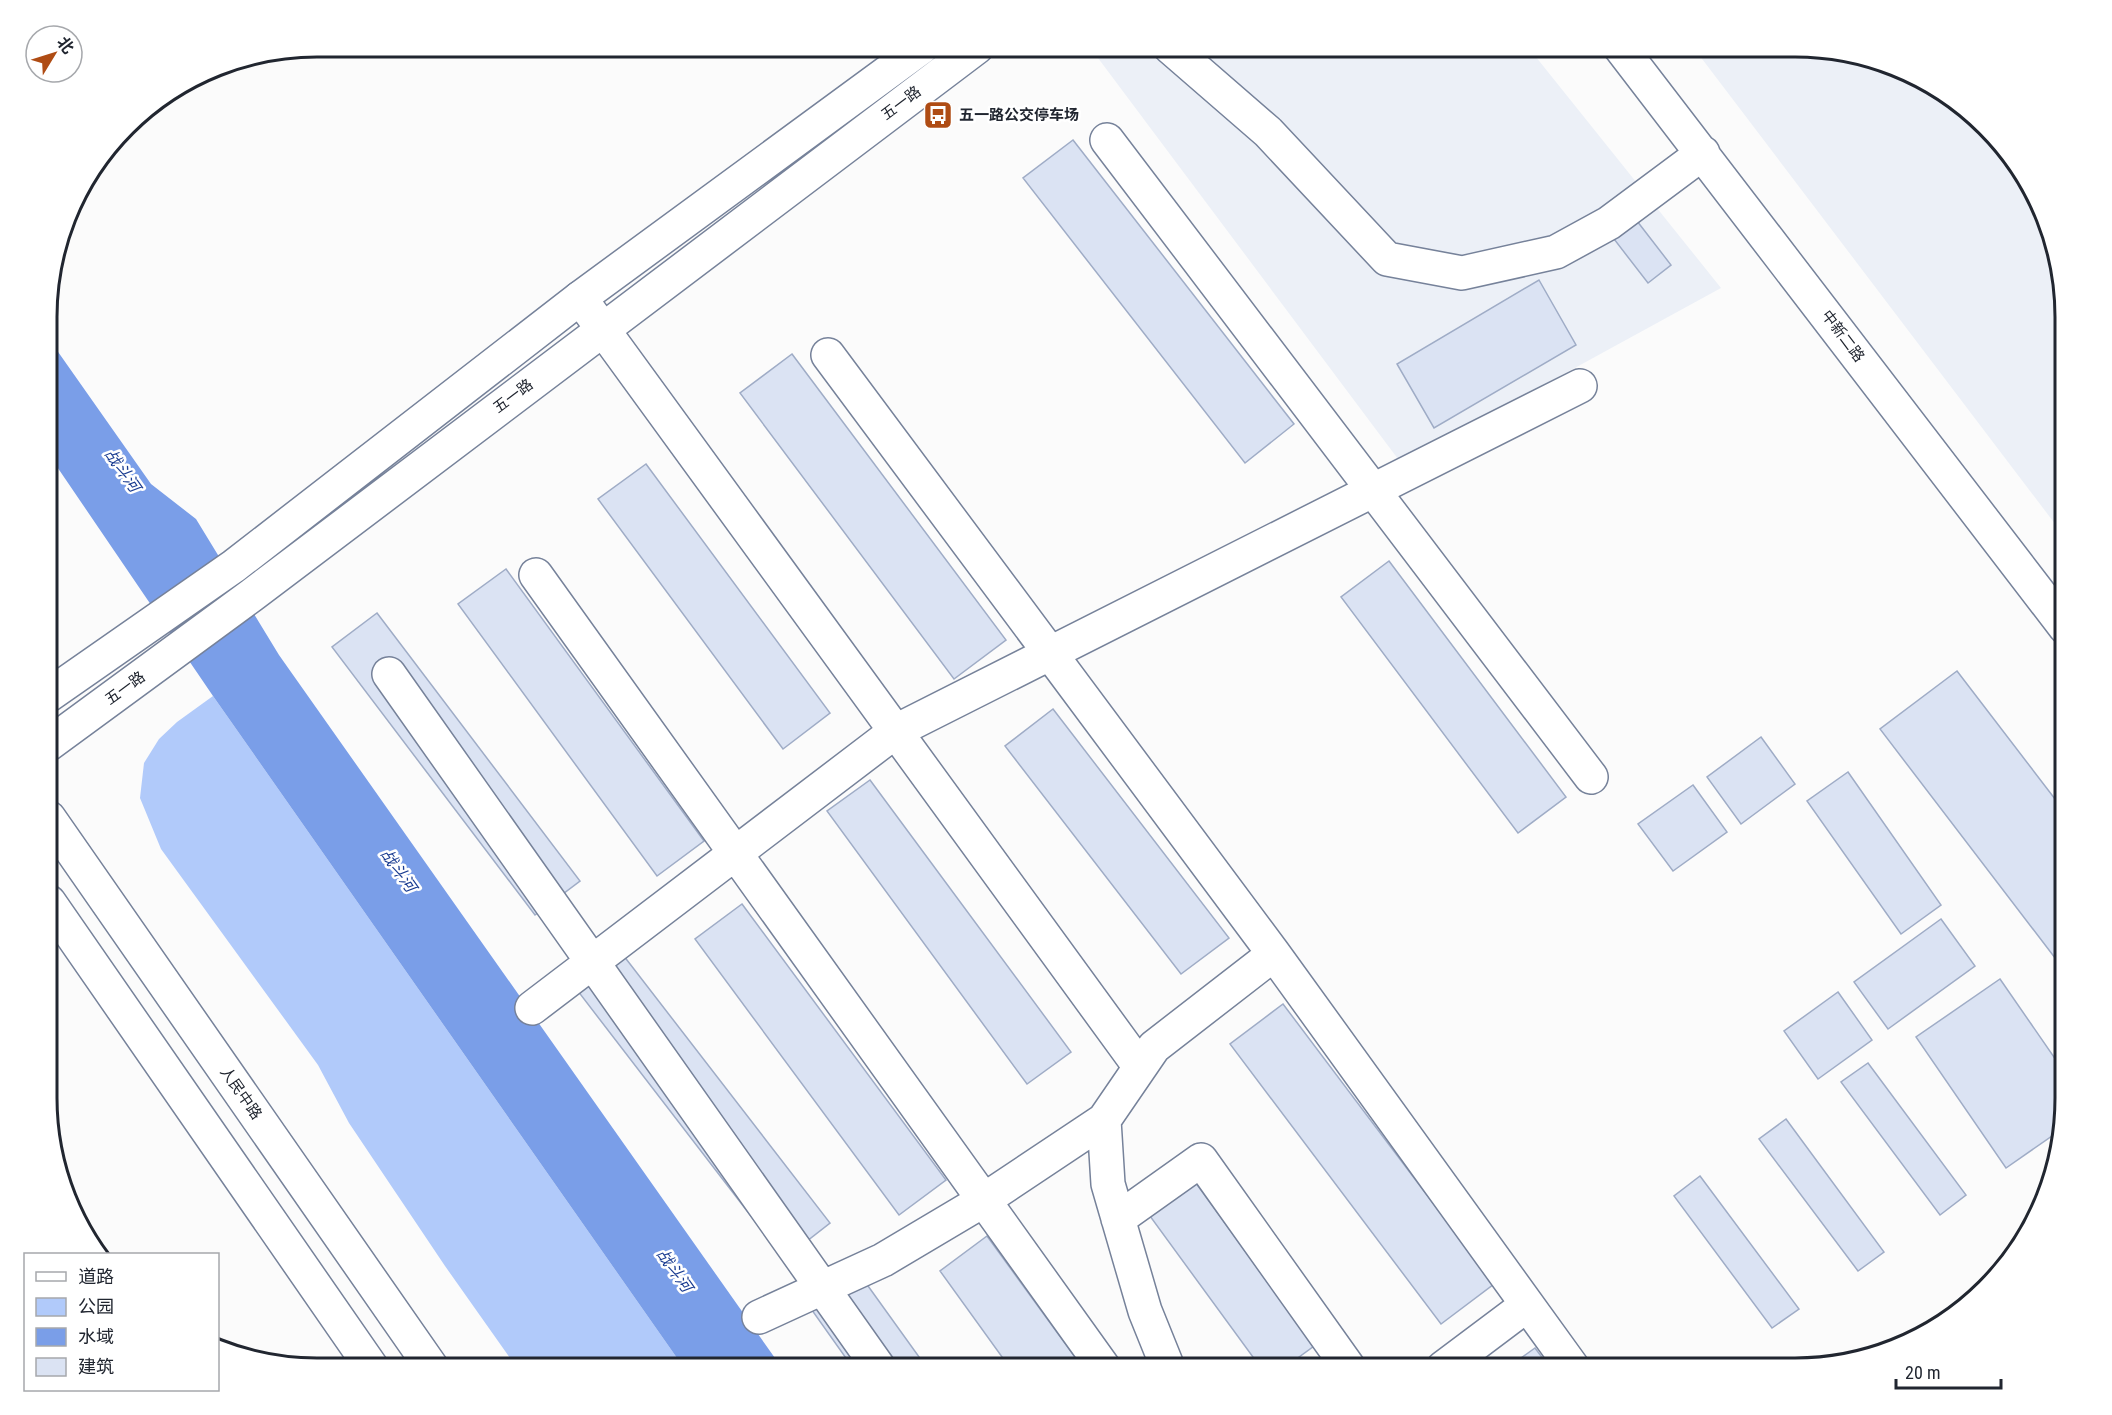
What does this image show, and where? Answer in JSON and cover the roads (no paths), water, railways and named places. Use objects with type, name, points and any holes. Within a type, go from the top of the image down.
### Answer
[{"type":"main road","points":[[57,689],[234,566],[580,298],[907,57]]},
{"type":"main road","name":"五一路","points":[[57,738],[252,595],[962,57]]},
{"type":"main road","points":[[1183,57],[1268,132],[1387,259],[1462,273],[1556,252],[1609,223],[1703,153]]},
{"type":"main road","name":"中新二路","points":[[1629,57],[2055,614]]},
{"type":"main road","points":[[1107,140],[1591,777]]},
{"type":"main road","points":[[580,298],[1140,1067]]},
{"type":"main road","points":[[828,355],[1274,954],[1566,1358]]},
{"type":"main road","points":[[532,1008],[896,730],[1580,386]]},
{"type":"main road","points":[[536,575],[1097,1358]]},
{"type":"main road","points":[[389,674],[872,1358]]},
{"type":"main road","name":"人民中路","points":[[57,829],[425,1358]]},
{"type":"main road","points":[[57,914],[365,1358]]},
{"type":"main road","points":[[759,1317],[883,1260],[984,1200],[1104,1120],[1154,1047],[1274,954]]},
{"type":"main road","points":[[1104,1120],[1108,1184],[1145,1311],[1164,1358]]},
{"type":"main road","points":[[1118,1219],[1201,1160],[1341,1358]]},
{"type":"main road","points":[[1456,1358],[1527,1305]]},
{"type":"water","name":"战斗河","points":[[57,350],[151,484],[196,519],[279,655],[775,1358],[677,1358],[213,696],[57,467]]},
{"type":"place","name":"五一路公交停车场","points":[[938,115]]}]
